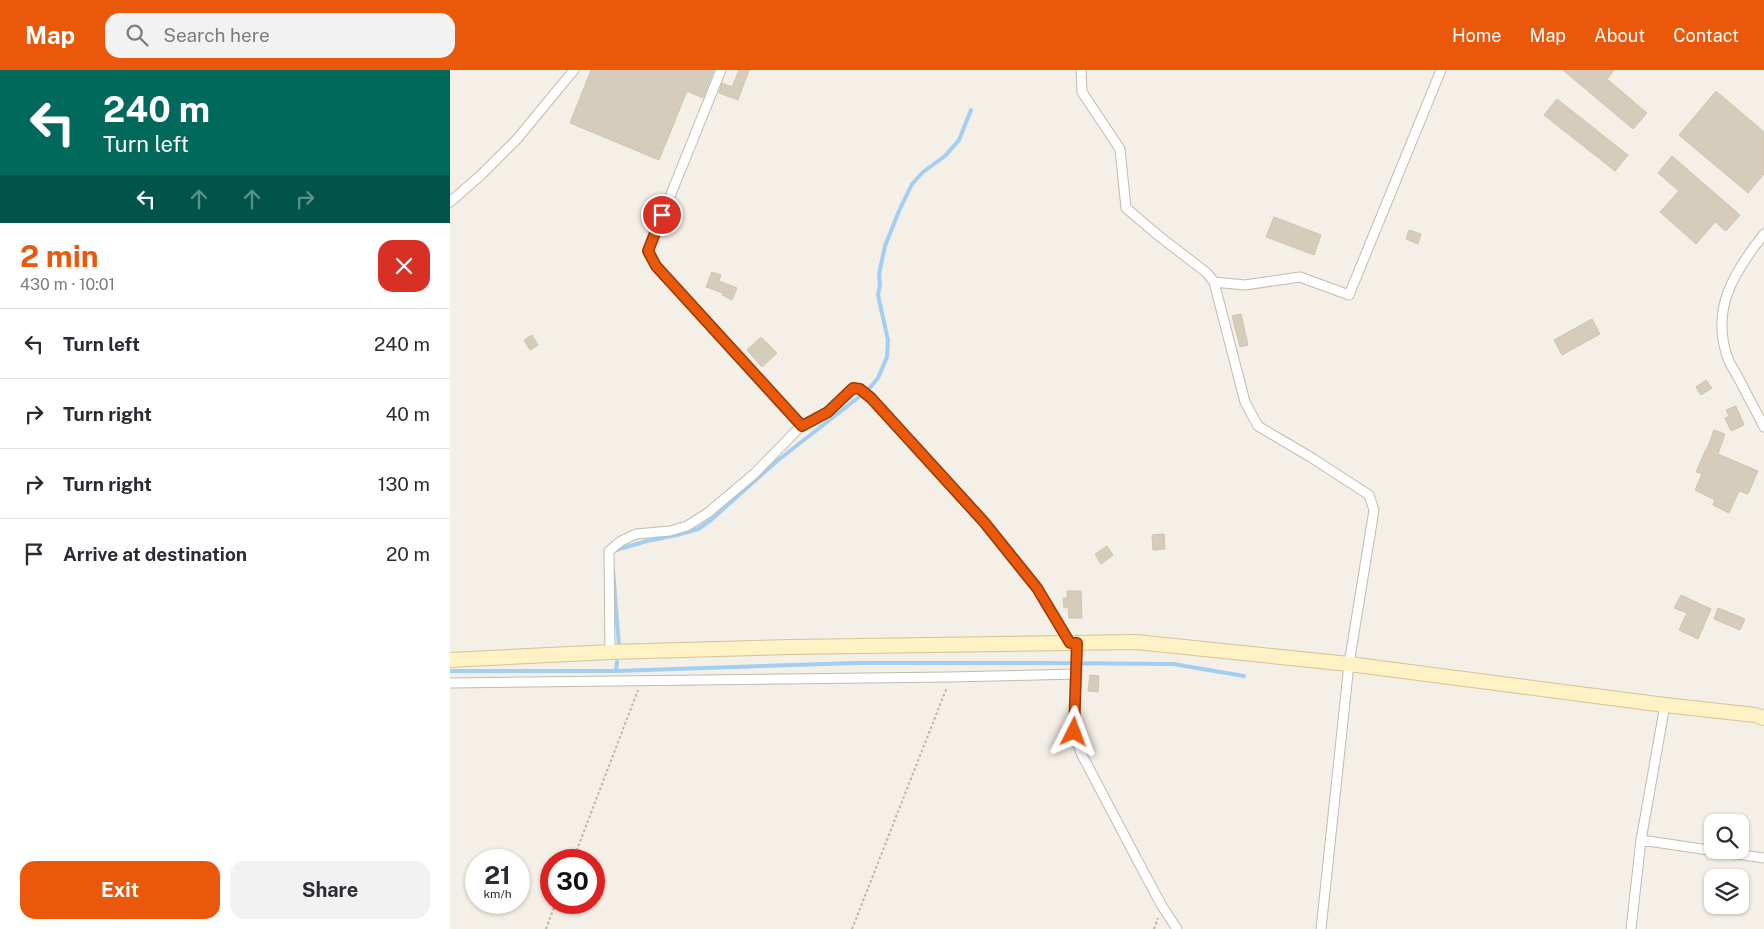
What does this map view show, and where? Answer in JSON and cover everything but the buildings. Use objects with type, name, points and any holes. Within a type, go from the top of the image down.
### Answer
[{"type":"street","points":[[450,202],[481,175],[517,139],[574,70]]},
{"type":"street","points":[[721,70],[648,251],[656,266],[802,426]]},
{"type":"street","points":[[1080,70],[1082,92],[1120,149],[1126,208],[1158,236],[1207,273],[1214,282],[1245,402],[1258,426],[1369,495],[1374,510],[1349,664],[1321,929]]},
{"type":"street","points":[[1214,282],[1245,285],[1300,277],[1349,295],[1441,70]]},
{"type":"street","points":[[1764,234],[1746,257],[1728,290],[1722,310],[1722,332],[1728,360],[1764,427]]},
{"type":"street","points":[[610,652],[609,552],[621,541],[636,534],[670,531],[687,526],[710,512],[754,474],[802,426],[828,412],[853,388],[860,389],[871,398],[984,522],[1037,588],[1075,646],[1077,671],[1074,732],[1080,753],[1154,890],[1178,929]]},
{"type":"street","points":[[450,660],[610,652],[1075,646],[1136,642],[1349,664],[1755,715],[1764,718]]},
{"type":"street","points":[[450,683],[950,677],[1077,671]]},
{"type":"street","points":[[1631,929],[1641,840],[1665,705]]},
{"type":"street","points":[[1641,840],[1764,858]]},
{"type":"path","points":[[852,929],[950,677]]},
{"type":"path","points":[[577,849],[642,681]]},
{"type":"path","points":[[546,929],[552,914]]},
{"type":"waterway","points":[[616,550],[698,529],[711,520],[777,461],[868,390],[878,378],[887,357],[888,340],[878,295],[880,285],[879,274],[885,246],[912,184],[923,172],[945,156],[959,140],[971,110]]},
{"type":"waterway","points":[[613,570],[619,646]]},
{"type":"waterway","points":[[616,671],[617,662]]},
{"type":"waterway","points":[[450,671],[616,671],[855,663],[1047,663],[1173,664],[1244,676]]},
{"type":"route","points":[[662,215],[648,251],[656,266],[802,426],[828,412],[853,388],[860,389],[871,398],[984,522],[1037,588],[1070,643],[1077,643],[1074,732]]}]
